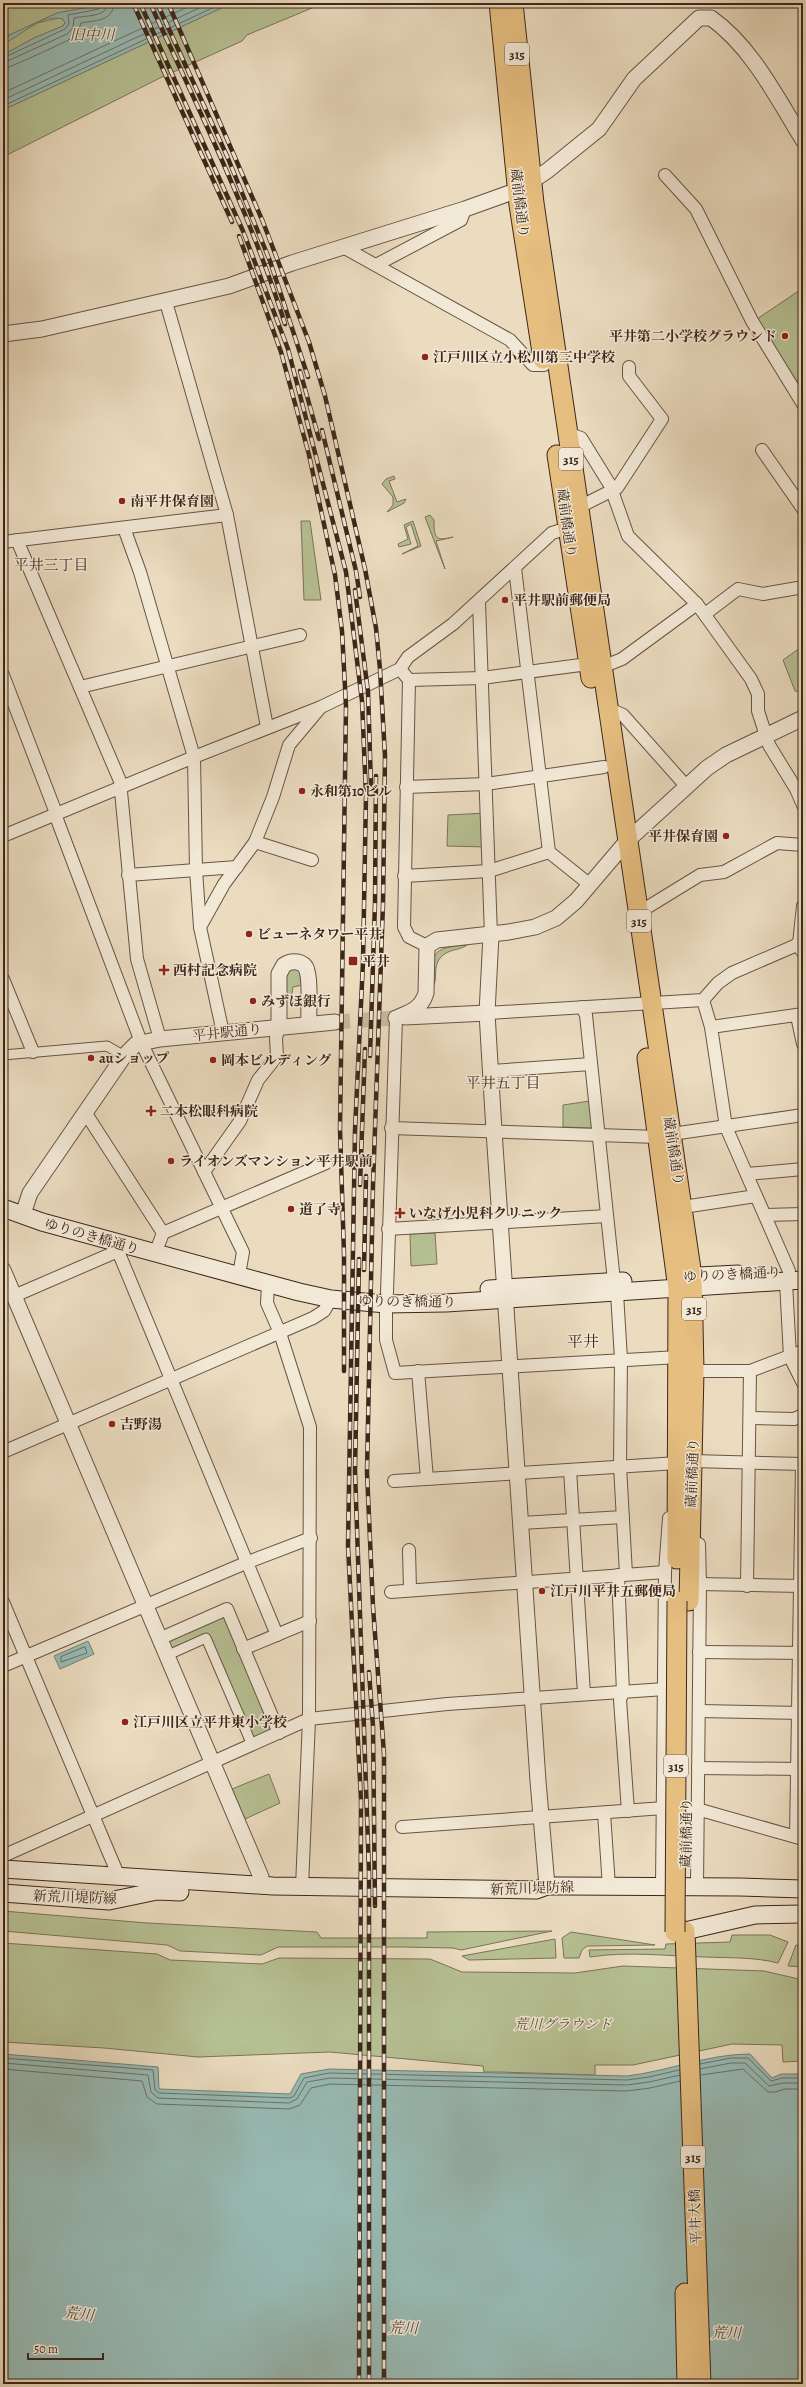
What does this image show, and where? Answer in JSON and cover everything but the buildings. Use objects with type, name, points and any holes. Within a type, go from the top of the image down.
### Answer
[{"type":"main road","name":"蔵前橋通り","points":[[499,3],[515,105],[544,365],[568,528],[595,666],[608,708],[623,812],[622,882],[645,1003],[665,1135],[685,1283],[694,1372],[685,1491],[680,1931]]},
{"type":"main road","name":"蔵前橋通り","points":[[512,3],[515,105]]},
{"type":"main road","name":"蔵前橋通り","points":[[524,186],[579,507],[604,767],[638,913],[645,1003]]},
{"type":"main road","name":"蔵前橋通り","points":[[665,1135],[683,1207],[685,1283],[679,1357],[686,1462]]},
{"type":"main road","name":"ゆりのき橋通り","points":[[3,1208],[118,1248],[331,1299],[386,1299],[506,1293],[685,1283],[793,1274],[803,1280]]},
{"type":"main road","name":"ゆりのき橋通り","points":[[23,1214],[44,1215],[160,1239],[240,1269],[300,1285],[386,1299]]},
{"type":"main road","name":"新荒川堤防線","points":[[3,1869],[262,1886],[302,1887],[536,1890],[547,1886],[697,1886],[803,1889]]},
{"type":"main road","name":"新荒川堤防線","points":[[3,1893],[109,1901],[162,1891],[246,1896],[256,1892],[262,1886]]},
{"type":"main road","points":[[680,1931],[755,1915],[803,1914]]},
{"type":"main road","name":"平井大橋","points":[[680,1931],[687,2384]]},
{"type":"main road","name":"平井大橋","points":[[680,1931],[701,2384]]},
{"type":"street","points":[[3,334],[42,329],[166,302],[251,279],[292,263],[465,209],[524,186],[599,129],[634,80],[699,18],[711,18],[734,38],[753,61],[803,140]]},
{"type":"street","points":[[665,175],[696,209],[752,320],[803,404]]},
{"type":"street","points":[[376,265],[461,220],[465,209]]},
{"type":"street","points":[[343,247],[510,340],[533,365],[544,365]]},
{"type":"street","points":[[166,302],[227,514],[267,727]]},
{"type":"street","points":[[579,507],[617,488],[662,420],[629,376],[629,367]]},
{"type":"street","points":[[567,433],[581,438],[612,490],[621,520],[628,536],[697,604],[751,680],[758,694],[758,710],[769,745],[796,789],[803,805]]},
{"type":"street","points":[[762,450],[803,509]]},
{"type":"street","points":[[3,537],[3,542],[227,514]]},
{"type":"street","points":[[124,528],[140,572],[194,757],[196,870],[200,927],[223,1033]]},
{"type":"street","points":[[3,836],[267,727],[321,707],[400,669],[408,657],[434,640],[478,603],[552,533],[568,528]]},
{"type":"street","points":[[17,540],[121,787],[137,959],[160,1039]]},
{"type":"street","points":[[515,568],[549,852],[589,884]]},
{"type":"street","points":[[705,614],[738,589],[763,594],[803,587]]},
{"type":"street","points":[[478,603],[490,871],[491,935],[487,1013],[500,1222],[547,1886]]},
{"type":"street","points":[[409,680],[482,678],[527,672],[595,666],[622,659],[697,604]]},
{"type":"street","points":[[80,687],[300,635]]},
{"type":"street","points":[[400,669],[409,680],[404,927],[409,936],[428,946]]},
{"type":"street","points":[[3,675],[141,1042],[243,1252],[240,1269]]},
{"type":"street","points":[[200,927],[224,884],[255,842],[273,797],[289,745],[321,707]]},
{"type":"street","points":[[608,708],[624,715],[686,786]]},
{"type":"street","points":[[428,946],[437,940],[491,935],[535,928],[551,921],[568,909],[622,845],[686,786],[726,754],[803,718]]},
{"type":"street","points":[[406,787],[486,784],[604,767]]},
{"type":"street","points":[[255,842],[312,860]]},
{"type":"street","points":[[638,913],[700,875],[724,872],[777,843],[803,845]]},
{"type":"street","points":[[404,876],[490,871],[549,852]]},
{"type":"street","points":[[128,875],[237,867]]},
{"type":"street","points":[[396,1018],[703,1000],[718,983],[732,973],[801,947],[803,906]]},
{"type":"street","points":[[428,946],[426,993],[429,1002],[446,1016]]},
{"type":"street","points":[[204,1172],[240,1121],[258,1080],[277,1056],[276,1038],[279,1027],[279,974],[284,965],[295,962],[301,963],[308,971],[309,1024]]},
{"type":"street","points":[[3,979],[33,1052]]},
{"type":"street","points":[[396,1018],[417,1009],[426,993]]},
{"type":"street","points":[[703,1000],[711,1027],[726,1127],[756,1196],[793,1274],[790,1357],[803,1383]]},
{"type":"street","points":[[582,1007],[586,1015],[592,1064],[598,1134],[616,1287],[621,1359],[620,1466],[623,1517],[623,1692],[620,1700],[628,1811]]},
{"type":"street","points":[[711,1027],[800,1015],[803,1044]]},
{"type":"street","points":[[396,1018],[386,1299],[386,1340],[395,1373],[621,1359],[679,1357]]},
{"type":"street","name":"平井駅通り","points":[[23,1214],[30,1193],[131,1048],[141,1042],[160,1039],[335,1022]]},
{"type":"street","points":[[3,1055],[107,1046],[124,1056]]},
{"type":"street","points":[[491,1071],[592,1064]]},
{"type":"street","points":[[85,1112],[160,1239],[221,1207],[326,1163]]},
{"type":"street","points":[[391,1128],[665,1135],[803,1115]]},
{"type":"street","points":[[747,1174],[803,1169]]},
{"type":"street","points":[[683,1207],[756,1196]]},
{"type":"street","points":[[766,1215],[803,1214]]},
{"type":"street","points":[[388,1229],[607,1216]]},
{"type":"street","points":[[14,1296],[118,1248],[277,1635]]},
{"type":"street","points":[[3,1270],[261,1877],[262,1886]]},
{"type":"street","points":[[268,1284],[267,1303],[280,1333],[310,1427],[311,1538],[309,1719],[302,1887]]},
{"type":"street","points":[[3,1452],[280,1333],[324,1311],[331,1299]]},
{"type":"street","points":[[694,1372],[750,1371],[803,1351]]},
{"type":"street","points":[[418,1371],[427,1479]]},
{"type":"street","points":[[747,1586],[751,1418],[750,1371]]},
{"type":"street","points":[[751,1418],[794,1419],[803,1415]]},
{"type":"street","points":[[394,1481],[686,1462],[803,1464],[800,1838],[698,1809],[664,1808],[402,1827]]},
{"type":"street","points":[[570,1470],[584,1694]]},
{"type":"street","points":[[662,1887],[664,1808],[665,1572],[668,1519],[685,1491]]},
{"type":"street","points":[[685,1491],[698,1518],[700,1652],[697,1886]]},
{"type":"street","points":[[521,1523],[623,1517]]},
{"type":"street","points":[[3,1666],[146,1607],[248,1562],[311,1538]]},
{"type":"street","points":[[409,1550],[410,1590]]},
{"type":"street","points":[[390,1592],[665,1572]]},
{"type":"street","points":[[700,1584],[801,1586]]},
{"type":"street","points":[[3,1602],[119,1877]]},
{"type":"street","points":[[159,1639],[226,1609],[279,1733]]},
{"type":"street","points":[[243,1649],[310,1621]]},
{"type":"street","points":[[166,1656],[206,1638],[252,1745]]},
{"type":"street","points":[[700,1652],[801,1653]]},
{"type":"street","points":[[3,1856],[212,1764],[309,1719],[447,1704],[665,1689]]},
{"type":"street","points":[[699,1711],[801,1713]]},
{"type":"street","points":[[698,1768],[800,1769]]},
{"type":"street","points":[[604,1813],[609,1887]]},
{"type":"green space","points":[[3,3],[112,3],[57,13],[3,38]]},
{"type":"green space","points":[[232,3],[324,3],[247,35],[242,41],[160,78],[3,157],[3,110]]},
{"type":"green space","points":[[59,18],[63,19],[65,23],[63,26],[34,38],[3,55],[3,44],[37,23]]},
{"type":"green space","name":"平井第二小学校グラウンド","points":[[803,288],[803,392],[757,319]]},
{"type":"green space","points":[[394,476],[395,479],[389,481],[397,502],[406,499],[404,503],[387,512],[393,505],[393,497],[382,484],[386,479]]},
{"type":"green space","points":[[430,515],[434,520],[434,531],[437,537],[442,539],[453,537],[436,541],[445,569],[425,517]]},
{"type":"green space","points":[[301,521],[310,521],[321,600],[304,600]]},
{"type":"green space","points":[[413,521],[421,546],[402,554],[418,546],[411,524],[406,527],[411,544],[399,547],[398,544],[408,539],[404,525]]},
{"type":"green space","points":[[803,646],[803,692],[795,691],[783,660]]},
{"type":"green space","points":[[486,813],[486,847],[447,846],[448,815]]},
{"type":"green space","points":[[467,945],[450,951],[440,958],[436,966],[435,981],[432,988],[433,960],[436,954],[446,948]]},
{"type":"green space","points":[[298,966],[303,985],[293,987],[291,998],[286,995],[284,969]]},
{"type":"green space","points":[[590,1101],[592,1128],[563,1127],[563,1105]]},
{"type":"green space","points":[[435,1233],[437,1264],[411,1266],[410,1234]]},
{"type":"green space","points":[[225,1615],[272,1729],[252,1738],[207,1635],[171,1649],[166,1641]]},
{"type":"green space","points":[[269,1774],[280,1803],[245,1819],[232,1789]]},
{"type":"green space","points":[[3,1911],[147,1923],[317,1932],[321,1938],[427,1938],[427,1932],[552,1931],[461,1950],[453,1948],[402,1947],[278,1947],[261,1955],[180,1951],[167,1945],[3,1931]]},
{"type":"green space","points":[[571,1932],[655,1945],[587,1946],[582,1950],[579,1958],[564,1958],[562,1938]]},
{"type":"green space","points":[[732,1935],[770,1935],[788,1942],[778,1963],[751,1959],[647,1954],[618,1954],[590,1957],[589,1950],[665,1949],[666,1944],[730,1942]]},
{"type":"green space","points":[[555,1939],[556,1958],[469,1960],[462,1956]]},
{"type":"green space","name":"荒川グラウンド","points":[[3,1943],[157,1954],[170,1960],[262,1964],[279,1958],[430,1959],[462,1972],[575,1973],[623,1966],[764,1971],[803,1980],[803,2061],[783,2062],[782,2045],[732,2044],[633,2065],[595,2065],[595,2075],[484,2072],[483,2066],[330,2052],[198,2057],[104,2048],[3,2042]]},
{"type":"green space","points":[[796,1945],[803,1946],[803,1967],[788,1966]]},
{"type":"water","name":"旧中川","points":[[112,3],[232,3],[3,110],[3,55],[34,38],[63,26],[65,23],[63,19],[47,19],[39,22],[3,44],[3,38],[57,13]]},
{"type":"water","points":[[88,1641],[94,1654],[60,1669],[54,1656]]},
{"type":"water","name":"荒川","points":[[3,2054],[158,2067],[159,2089],[290,2094],[301,2074],[329,2069],[627,2076],[643,2074],[719,2057],[750,2054],[772,2078],[781,2074],[803,2074],[803,2384],[3,2384]]},
{"type":"tunnel","points":[[335,1022],[396,1018]]},
{"type":"railway","points":[[133,3],[232,222]]},
{"type":"railway","points":[[140,3],[243,231],[288,349],[346,572],[362,701],[366,795],[363,962],[355,1130],[348,1546],[361,1800],[359,2384]]},
{"type":"railway","points":[[150,3],[205,121],[240,201],[285,324]]},
{"type":"railway","points":[[157,3],[227,156],[270,261],[308,377]]},
{"type":"railway","points":[[168,3],[263,222],[309,342],[325,396],[365,569],[376,628],[380,669],[385,756],[383,904],[373,1185],[367,1472],[373,1607],[384,1754],[384,2384]]},
{"type":"railway","points":[[239,236],[281,352],[309,455],[335,575],[342,631],[346,706],[340,1129],[344,1254],[344,1371]]},
{"type":"railway","points":[[300,371],[319,439]]},
{"type":"railway","points":[[322,430],[356,571],[360,597]]},
{"type":"railway","points":[[355,590],[368,692],[371,785]]},
{"type":"railway","points":[[370,1056],[375,903],[376,776]]},
{"type":"railway","points":[[360,1185],[365,1049]]},
{"type":"railway","points":[[364,1270],[366,1176]]},
{"type":"railway","points":[[359,1259],[355,1471],[369,1873],[369,2384]]},
{"type":"railway","points":[[369,1672],[373,1726],[375,1906]]},
{"type":"place","name":"平井第二小学校グラウンド","points":[[785,336]]},
{"type":"place","name":"江戸川区立小松川第三中学校","points":[[425,357]]},
{"type":"place","name":"南平井保育園","points":[[122,501]]},
{"type":"place","name":"平井駅前郵便局","points":[[505,600]]},
{"type":"place","name":"永和第10ビル","points":[[302,791]]},
{"type":"place","name":"平井保育園","points":[[726,836]]},
{"type":"place","name":"ビューネタワー平井","points":[[249,934]]},
{"type":"place","name":"平井","points":[[353,961]]},
{"type":"place","name":"西村記念病院","points":[[164,970]]},
{"type":"place","name":"みずほ銀行","points":[[253,1001]]},
{"type":"place","name":"auショップ","points":[[91,1058]]},
{"type":"place","name":"岡本ビルディング","points":[[213,1060]]},
{"type":"place","name":"二本松眼科病院","points":[[151,1111]]},
{"type":"place","name":"ライオンズマンション平井駅前","points":[[171,1161]]},
{"type":"place","name":"道了寺","points":[[291,1209]]},
{"type":"place","name":"いなげ小児科クリニック","points":[[400,1213]]},
{"type":"place","name":"吉野湯","points":[[112,1424]]},
{"type":"place","name":"江戸川平井五郵便局","points":[[542,1591]]},
{"type":"place","name":"江戸川区立平井東小学校","points":[[125,1722]]},
{"type":"district","name":"平井三丁目","points":[[51,565]]},
{"type":"district","name":"平井五丁目","points":[[503,1083]]},
{"type":"district","name":"平井","points":[[583,1341]]}]
